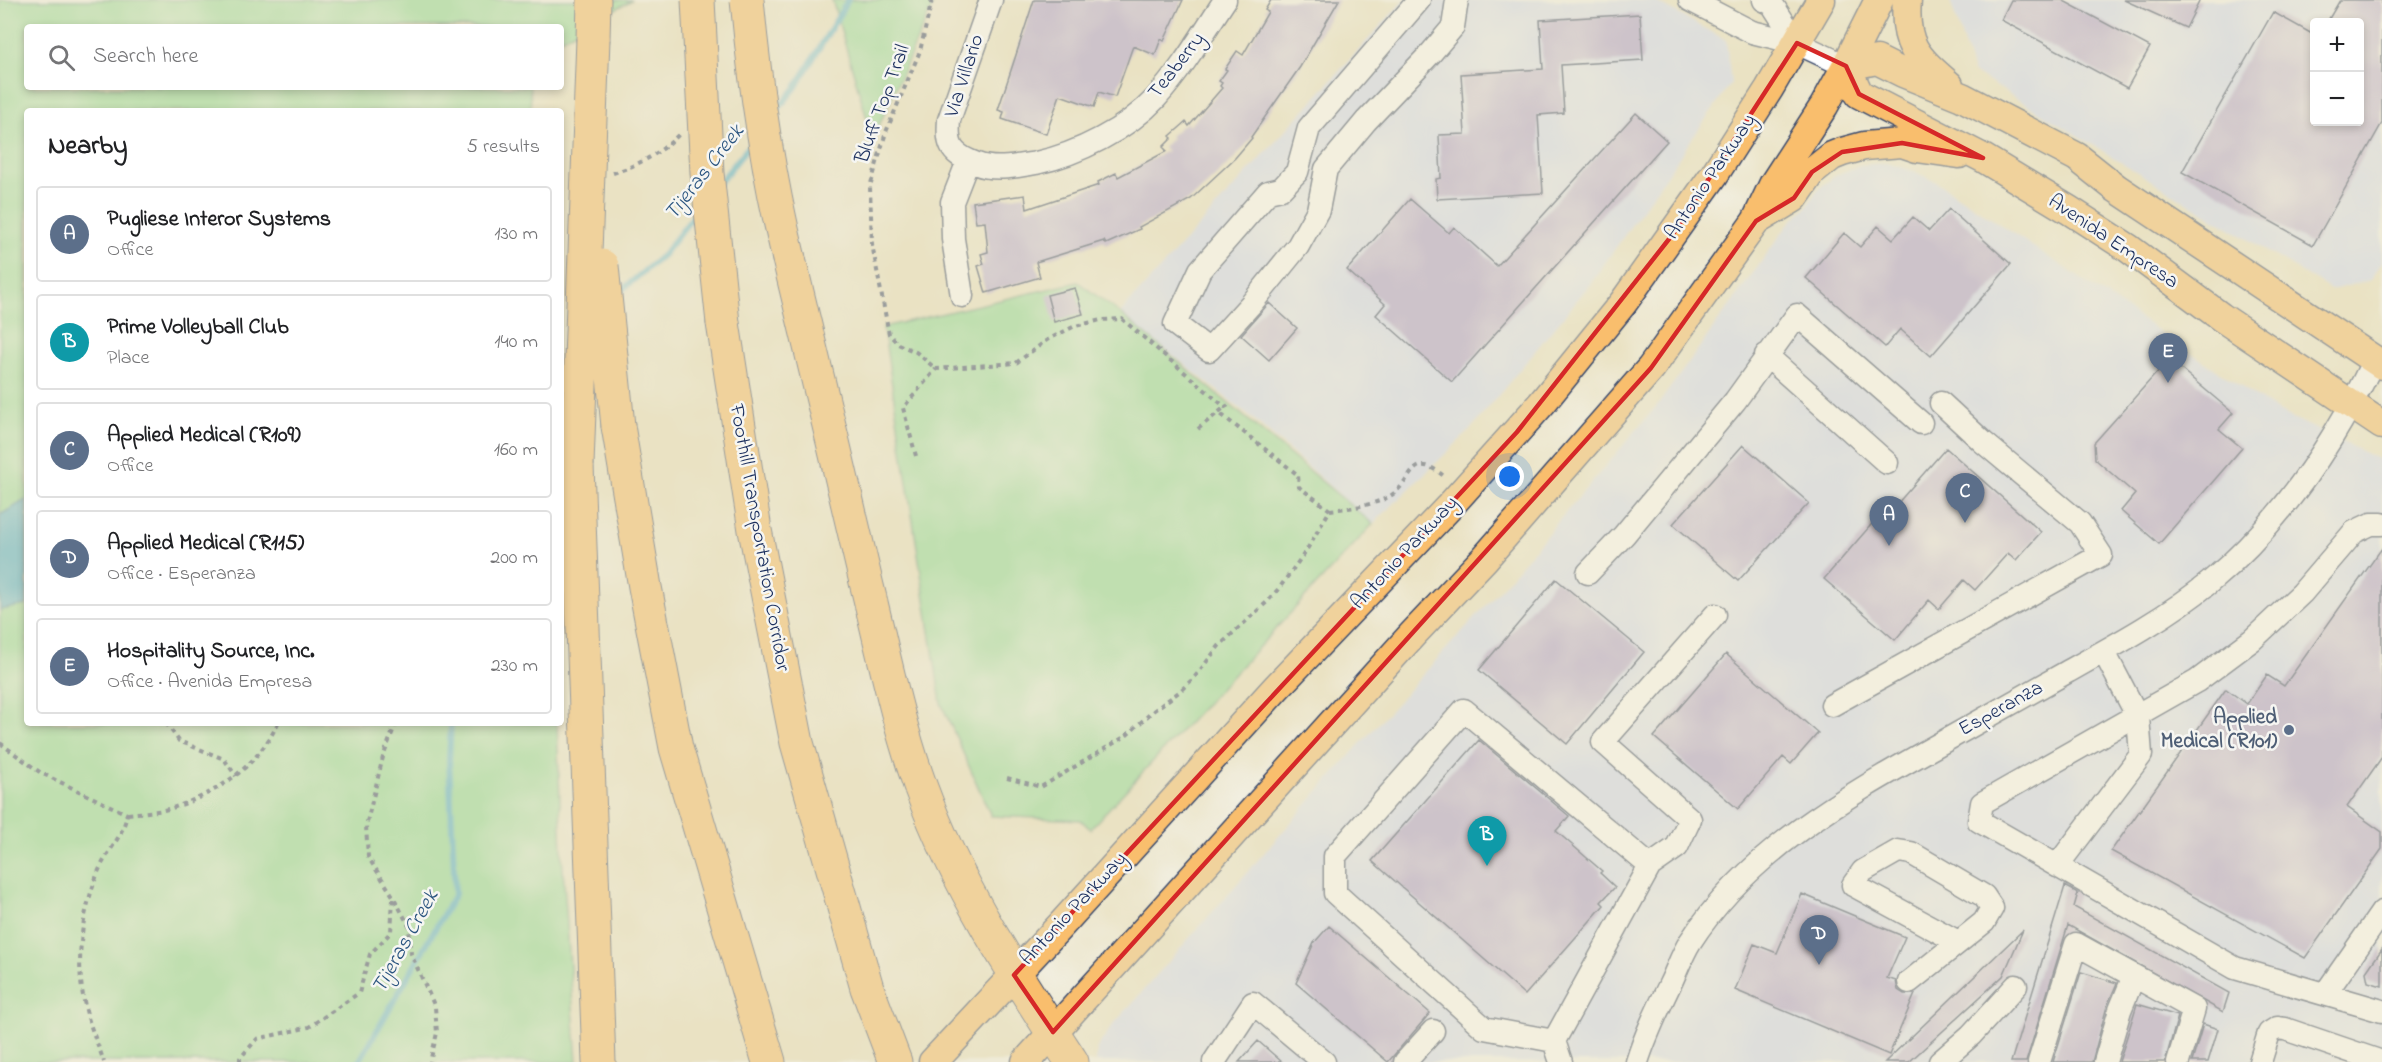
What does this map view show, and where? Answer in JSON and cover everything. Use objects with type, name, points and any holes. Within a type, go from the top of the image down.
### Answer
[{"type":"highway","points":[[594,0],[577,465],[599,1062]]},
{"type":"highway","name":"Foothill Transportation Corridor","points":[[698,0],[707,173],[723,324],[755,530],[797,742],[867,988],[895,1062]]},
{"type":"highway","points":[[747,0],[774,198],[897,712],[921,789],[956,869],[1014,975],[1072,1062]]},
{"type":"highway","points":[[593,39],[603,290],[618,426],[645,587],[676,748],[769,1062]]},
{"type":"main road","name":"Antonio Parkway","points":[[941,1053],[1276,688],[1517,432],[1629,294],[1714,175],[1797,43],[1821,0]]},
{"type":"main road","points":[[1026,1062],[1412,635],[1485,558],[1651,368],[1756,221],[1774,183],[1824,106],[1879,0]]},
{"type":"main road","points":[[1907,0],[1905,18],[1915,53],[1962,97]]},
{"type":"main road","points":[[1846,66],[1878,60],[1962,97],[2077,157],[2116,188],[2379,357]]},
{"type":"main road","name":"Avenida Empresa","points":[[1846,66],[1859,94],[1983,158],[2128,248],[2221,317],[2382,425]]},
{"type":"main road","points":[[1756,221],[1794,198],[1812,172],[1832,156],[1842,152],[1864,146],[1902,143],[1917,148],[1983,158]]},
{"type":"street","name":"Via Villario","points":[[962,296],[953,239],[952,202],[961,156],[948,140],[950,120],[991,0]]},
{"type":"street","name":"Teaberry","points":[[961,156],[984,167],[1013,167],[1050,160],[1086,146],[1117,129],[1155,99],[1190,54],[1225,0]]},
{"type":"street","points":[[1419,0],[1309,128],[1297,172],[1281,189],[1268,192],[1200,270],[1175,324],[1209,350],[1251,304],[1298,246],[1318,210],[1326,169],[1366,121],[1431,53],[1452,27],[1457,0]]},
{"type":"street","points":[[1690,0],[1752,32],[1797,43],[1846,66]]},
{"type":"street","points":[[1764,0],[1772,4],[1797,43]]},
{"type":"street","points":[[1588,573],[1624,535],[1735,401],[1797,315],[1921,423]]},
{"type":"street","points":[[1767,355],[1887,463]]},
{"type":"street","name":"Esperanza","points":[[1637,1062],[1647,1030],[1689,942],[1730,891],[1762,858],[1801,828],[1876,779],[2104,651],[2209,584],[2261,535],[2317,463],[2379,357]]},
{"type":"street","points":[[1832,705],[2101,555],[2080,523],[1941,403]]},
{"type":"street","points":[[2382,524],[2371,524],[2354,532],[2302,593],[2252,640],[2197,681],[2138,717],[1982,803],[1979,821],[2235,968],[2382,1011]]},
{"type":"street","points":[[1650,866],[1464,710],[1335,856],[1335,893],[1484,1028],[1558,1052],[1650,866],[1677,847],[1689,819],[1603,742],[1715,615]]},
{"type":"street","points":[[2057,866],[2140,754],[2138,717],[2104,651]]},
{"type":"street","points":[[1909,982],[1984,922],[1992,908],[1984,896],[1911,853],[1898,851],[1863,872],[1853,885],[1958,942]]},
{"type":"street","points":[[2325,994],[2382,912]]},
{"type":"street","points":[[2039,1062],[2076,944],[2194,1009],[2178,1062]]},
{"type":"street","points":[[2105,1062],[2120,1010],[2134,976]]},
{"type":"street","points":[[1940,1062],[1971,1035],[2016,986]]},
{"type":"street","points":[[1214,1062],[1253,1003],[1324,1062]]},
{"type":"street","points":[[2260,1062],[2269,1033],[2277,1028],[2382,1062]]},
{"type":"street","points":[[1406,1062],[1433,1031]]},
{"type":"street","points":[[1963,1062],[1971,1035]]},
{"type":"path","name":"Bluff Top Trail","points":[[932,0],[920,51],[886,132],[870,187],[872,244],[889,334],[898,344],[916,352],[936,369]]},
{"type":"path","points":[[916,456],[903,408],[936,369],[1016,363],[1047,340],[1076,326],[1101,320],[1122,319],[1225,407]]},
{"type":"path","points":[[1198,429],[1232,403]]},
{"type":"path","points":[[1218,412],[1298,475],[1299,487],[1330,510],[1358,506],[1391,495],[1417,467],[1427,464],[1462,492]]},
{"type":"path","points":[[1007,778],[1041,787],[1126,736],[1194,678],[1226,639],[1274,594],[1306,551],[1330,510]]},
{"type":"path","points":[[168,726],[179,741],[224,759],[236,776]]},
{"type":"path","points":[[0,743],[40,773],[128,814],[177,807],[221,786],[236,776],[259,754],[276,726]]},
{"type":"path","points":[[395,726],[383,757],[366,826],[368,857],[409,926],[411,954],[435,1007],[437,1033],[430,1062]]},
{"type":"path","points":[[105,1062],[85,1006],[79,956],[87,908],[98,873],[124,829],[128,814]]},
{"type":"path","points":[[240,1062],[240,1058],[257,1039],[309,1027],[359,993],[370,954],[391,932],[393,896]]},
{"type":"highlighted area","points":[[1797,43],[1846,66],[1859,94],[1983,158],[1902,143],[1842,152],[1812,172],[1794,198],[1756,221],[1651,368],[1053,1032],[1014,975],[1517,432],[1673,234]]},
{"type":"shaded area","points":[[1404,0],[1653,0],[1726,40],[1731,83],[1591,283],[1469,431],[1373,524],[1258,423],[1120,313]]},
{"type":"shaded area","points":[[1950,0],[2382,0],[2382,262],[2371,280],[2331,290],[1973,72]]},
{"type":"shaded area","points":[[1886,163],[1914,171],[1937,182],[2276,410],[2382,461],[2382,1062],[1096,1062],[1097,1048],[1113,1025],[1360,744],[1499,591],[1660,402],[1790,222],[1807,207],[1817,190],[1836,175],[1860,165]]},
{"type":"green space","points":[[0,0],[632,0],[564,37],[564,24],[24,24],[24,90],[530,90],[531,108],[24,108],[24,726],[557,726],[562,855],[577,1062],[0,1062]]},
{"type":"green space","points":[[832,0],[935,0],[873,139]]},
{"type":"green space","points":[[1078,282],[1120,313],[1373,524],[1090,829],[1081,820],[991,816],[941,703],[883,327]]},
{"type":"water","points":[[24,501],[24,606],[0,610],[0,515]]},
{"type":"building","points":[[1034,0],[1183,0],[1164,41],[1161,39],[1155,55],[1133,46],[1115,97],[1099,92],[1094,107],[1060,95],[1046,134],[1002,119],[1004,112],[998,110]]},
{"type":"building","points":[[1271,0],[1339,0],[1300,67],[1252,138],[1235,158],[1191,199],[1139,227],[1140,229],[1106,244],[1104,241],[1036,262],[1040,277],[986,293],[978,266],[984,264],[981,254],[988,252],[985,222],[976,223],[973,202],[1025,195],[1027,209],[1099,185],[1098,182],[1116,173],[1118,177],[1167,151],[1163,147],[1172,138],[1170,136],[1186,122],[1189,126],[1222,88],[1220,86],[1222,83],[1219,81],[1227,70],[1225,69],[1237,51],[1243,55],[1268,12],[1265,10]]},
{"type":"building","points":[[2011,0],[2062,0],[2150,47],[2127,88],[2001,20]]},
{"type":"building","points":[[2124,0],[2200,0],[2186,28]]},
{"type":"building","points":[[2340,0],[2382,0],[2382,123],[2313,245],[2182,172],[2273,12],[2310,33],[2310,126],[2364,126],[2364,18],[2329,18]]},
{"type":"building","points":[[1640,14],[1643,60],[1561,65],[1564,113],[1538,115],[1543,193],[1437,199],[1436,179],[1441,178],[1439,135],[1465,134],[1461,74],[1543,69],[1540,20]]},
{"type":"building","points":[[1636,113],[1667,141],[1452,382],[1376,315],[1385,304],[1347,270],[1410,199],[1449,233],[1454,227],[1497,266]]},
{"type":"building","points":[[1949,209],[2011,264],[1931,356],[1900,329],[1885,347],[1806,278],[1844,233],[1860,247],[1878,226],[1893,239],[1913,217],[1929,231]]},
{"type":"building","points":[[1075,288],[1083,314],[1054,322],[1047,295]]},
{"type":"building","points":[[1269,303],[1297,328],[1269,360],[1241,335]]},
{"type":"building","points":[[2169,359],[2233,413],[2219,429],[2242,448],[2159,544],[2121,511],[2135,494],[2095,459],[2094,443]]},
{"type":"building","points":[[1743,445],[1809,503],[1738,581],[1673,524]]},
{"type":"building","points":[[1946,448],[2041,532],[2016,560],[2008,553],[1975,590],[1964,580],[1939,609],[1929,600],[1895,640],[1824,579],[1884,510],[1889,513]]},
{"type":"building","name":"Applied Medical (R101)","points":[[2382,548],[2382,757],[2347,807],[2382,832],[2382,849],[2305,958],[2111,851],[2226,689],[2247,704],[2267,675],[2284,686]]},
{"type":"building","points":[[1556,579],[1644,652],[1567,744],[1479,670]]},
{"type":"building","points":[[1726,654],[1818,733],[1791,764],[1783,757],[1738,809],[1654,737]]},
{"type":"building","points":[[1479,740],[1569,816],[1556,831],[1602,871],[1600,873],[1615,887],[1601,902],[1604,905],[1525,995],[1372,861]]},
{"type":"building","points":[[2065,886],[2078,893],[2074,907],[2229,993],[2223,1012],[2068,925],[2026,1062],[2011,1062]]},
{"type":"building","points":[[1802,894],[1905,937],[1887,978],[1896,981],[1898,990],[1904,994],[1915,994],[1889,1055],[1735,990],[1754,944],[1777,953]]},
{"type":"building","points":[[1329,926],[1430,1013],[1388,1062],[1296,983],[1314,943]]},
{"type":"building","points":[[2023,930],[2003,976],[1909,1062],[1885,1062]]},
{"type":"building","points":[[2382,949],[2382,986],[2368,982],[2366,972]]},
{"type":"building","points":[[2081,972],[2117,983],[2107,1006],[2092,1062],[2053,1062]]},
{"type":"building","points":[[2137,1004],[2178,1016],[2165,1062],[2119,1062]]},
{"type":"building","points":[[2203,1024],[2218,1029],[2208,1062],[2192,1062]]},
{"type":"building","points":[[1258,1041],[1282,1062],[1239,1062]]},
{"type":"waterway","name":"Tijeras Creek","points":[[773,115],[796,87],[848,0]]},
{"type":"waterway","name":"Tijeras Creek","points":[[719,183],[754,140]]},
{"type":"waterway","name":"Tijeras Creek","points":[[616,295],[663,255],[698,210]]},
{"type":"waterway","name":"Tijeras Creek","points":[[359,1062],[455,894],[449,759],[451,726]]},
{"type":"place","name":"Hospitality Source, Inc.","points":[[2168,383]]},
{"type":"place","name":"Applied Medical (R109)","points":[[1965,523]]},
{"type":"place","name":"Pugliese Interor Systems","points":[[1889,546]]},
{"type":"place","name":"Applied Medical (R101)","points":[[2289,730]]},
{"type":"place","name":"Prime Volleyball Club","points":[[1487,866]]},
{"type":"place","name":"Applied Medical (R115)","points":[[1819,965]]}]
